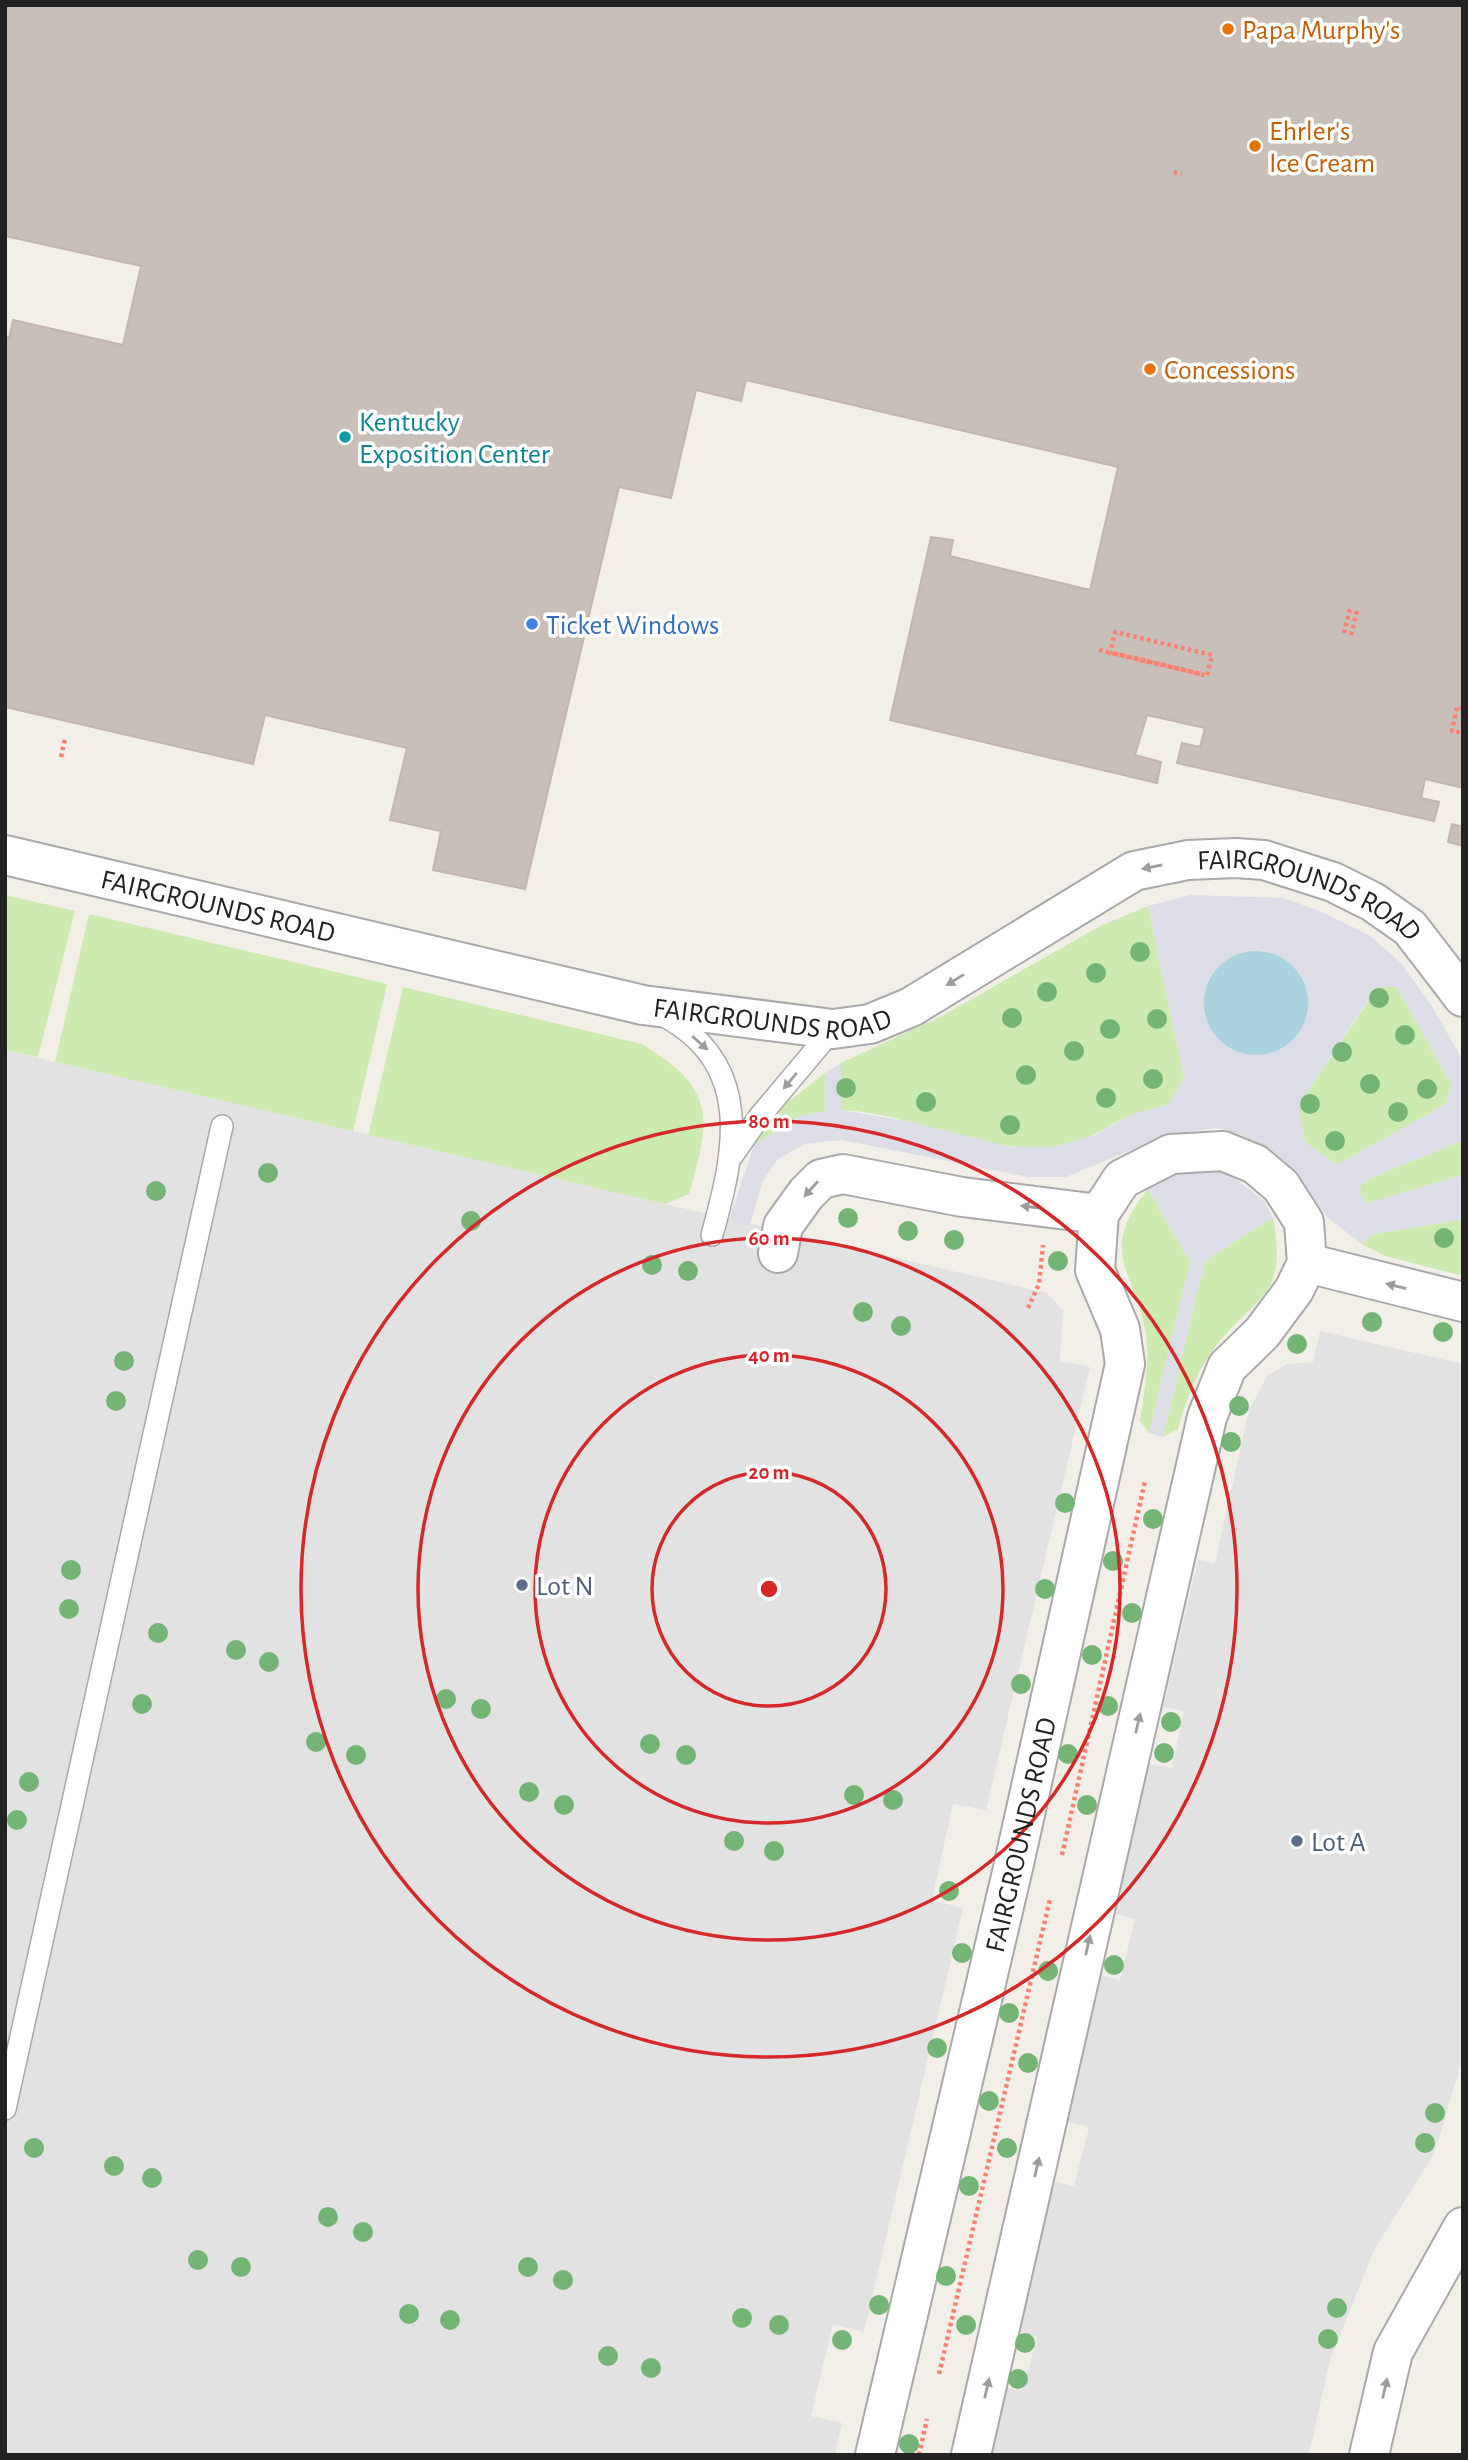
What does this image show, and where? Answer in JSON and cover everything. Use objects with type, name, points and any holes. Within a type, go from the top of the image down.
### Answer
[{"type":"street","name":"FAIRGROUNDS ROAD","points":[[5,855],[643,1005],[833,1029],[870,1024],[911,1007],[1134,871],[1188,860],[1264,860],[1343,887],[1373,902],[1410,928],[1463,996]]},
{"type":"street","points":[[778,1253],[783,1226],[806,1194],[821,1179],[843,1174],[962,1197],[1098,1214],[1122,1179],[1171,1154],[1223,1151],[1255,1164],[1281,1186],[1304,1222],[1307,1263],[1294,1290],[1262,1333],[1227,1367],[1207,1417],[971,2455]]},
{"type":"street","name":"FAIRGROUNDS ROAD","points":[[875,2455],[1013,1868],[1125,1364],[1120,1329],[1095,1270],[1098,1214]]},
{"type":"street","points":[[1307,1263],[1463,1302]]},
{"type":"street","points":[[1370,2455],[1393,2352],[1463,2227]]},
{"type":"lane","points":[[643,1005],[681,1025],[711,1052],[731,1105],[732,1156],[712,1235]]},
{"type":"lane","points":[[732,1156],[760,1116],[833,1029]]},
{"type":"lane","points":[[5,2109],[222,1126]]},
{"type":"path","points":[[1174,172],[1182,174]]},
{"type":"path","points":[[1344,633],[1350,609]]},
{"type":"path","points":[[1352,635],[1357,611]]},
{"type":"path","points":[[1099,650],[1111,653],[1124,656],[1136,659],[1172,667],[1184,670],[1207,676],[1212,654],[1115,632],[1110,653],[1121,655],[1134,659],[1174,668],[1188,671],[1201,674]]},
{"type":"path","points":[[1463,708],[1457,707],[1451,731],[1463,733]]},
{"type":"path","points":[[61,757],[65,738]]},
{"type":"path","points":[[1028,1308],[1039,1284],[1044,1234]]},
{"type":"path","points":[[1062,1854],[1145,1480]]},
{"type":"path","points":[[939,2374],[1050,1899]]},
{"type":"path","points":[[919,2455],[927,2419]]},
{"type":"green space","points":[[5,895],[75,911],[38,1057],[5,1050]]},
{"type":"green space","points":[[1148,906],[1184,1078],[1168,1105],[1136,1113],[1074,1143],[1026,1148],[999,1145],[894,1118],[841,1110],[841,1063],[942,1016],[1100,926]]},
{"type":"green space","points":[[89,914],[387,984],[353,1132],[55,1062]]},
{"type":"green space","points":[[1396,986],[1452,1085],[1446,1104],[1337,1165],[1305,1142],[1298,1106],[1378,987]]},
{"type":"green space","points":[[403,987],[642,1044],[666,1060],[684,1076],[702,1107],[701,1145],[689,1194],[663,1205],[368,1136]]},
{"type":"green space","points":[[825,1073],[825,1112],[800,1116],[754,1145],[784,1105]]},
{"type":"green space","points":[[1463,1140],[1463,1175],[1368,1203],[1359,1195],[1361,1185],[1371,1178]]},
{"type":"green space","points":[[1148,1189],[1190,1262],[1149,1433],[1140,1421],[1147,1367],[1146,1335],[1122,1247],[1124,1230]]},
{"type":"green space","points":[[1273,1218],[1277,1244],[1273,1279],[1266,1292],[1231,1328],[1209,1356],[1193,1386],[1178,1429],[1163,1437],[1204,1264],[1213,1255]]},
{"type":"green space","points":[[1463,1219],[1463,1276],[1385,1256],[1362,1244],[1374,1234]]},
{"type":"shaded area","points":[[1190,895],[1284,898],[1322,912],[1369,935],[1400,962],[1432,1006],[1463,1061],[1463,1140],[1371,1178],[1361,1185],[1360,1195],[1368,1203],[1463,1175],[1463,1219],[1374,1234],[1362,1244],[1328,1218],[1296,1175],[1270,1149],[1242,1135],[1216,1128],[1169,1134],[1066,1177],[1028,1177],[842,1140],[804,1144],[777,1160],[762,1182],[750,1226],[729,1220],[754,1145],[800,1116],[825,1111],[825,1073],[841,1063],[841,1110],[907,1121],[1012,1147],[1054,1147],[1093,1136],[1133,1114],[1168,1105],[1184,1078],[1148,906]],"holes":[[[1396,986],[1452,1085],[1446,1104],[1337,1165],[1305,1142],[1299,1105],[1377,987]]]},
{"type":"shaded area","name":"Lot N","points":[[5,1050],[1047,1293],[1063,1310],[1060,1361],[1090,1367],[986,1810],[953,1804],[932,1900],[963,1908],[864,2332],[833,2324],[811,2416],[842,2423],[835,2455],[5,2455]]},
{"type":"shaded area","points":[[1196,1170],[1219,1171],[1233,1177],[1265,1202],[1273,1218],[1213,1255],[1204,1264],[1163,1437],[1149,1433],[1190,1262],[1148,1189],[1173,1174]]},
{"type":"shaded area","name":"Lot A","points":[[1320,1331],[1463,1364],[1463,2057],[1434,2154],[1374,2250],[1330,2360],[1309,2455],[989,2455],[1004,2387],[1023,2391],[1037,2337],[1017,2331],[1052,2181],[1074,2186],[1089,2127],[1064,2121],[1098,1975],[1120,1980],[1135,1919],[1115,1914],[1148,1763],[1172,1768],[1184,1711],[1163,1707],[1198,1560],[1215,1563],[1249,1410],[1267,1376],[1287,1364],[1313,1362]]},
{"type":"water","points":[[1256,951],[1276,955],[1293,966],[1304,983],[1308,1003],[1304,1023],[1293,1040],[1276,1051],[1256,1055],[1236,1051],[1219,1040],[1208,1023],[1204,1003],[1208,983],[1219,966],[1236,955]]},
{"type":"building","name":"Kentucky Exposition Center","points":[[5,5],[1463,5],[1463,788],[1425,779],[1421,798],[1439,802],[1434,821],[1177,763],[1182,743],[1200,747],[1205,728],[1147,715],[1135,755],[1161,762],[1157,783],[890,720],[931,537],[953,540],[950,556],[1090,590],[1118,467],[746,380],[741,401],[696,390],[671,498],[619,487],[525,889],[433,870],[441,831],[390,820],[407,748],[265,715],[253,764],[5,707],[5,337],[9,338],[13,320],[123,345],[141,266],[5,236]]},
{"type":"building","points":[[1452,824],[1463,827],[1463,846],[1448,842]]},
{"type":"place","name":"Papa Murphy's","points":[[1228,29]]},
{"type":"place","name":"Ehrler's Ice Cream","points":[[1255,146]]},
{"type":"place","name":"Concessions","points":[[1150,369]]},
{"type":"place","name":"Kentucky Exposition Center","points":[[345,437]]},
{"type":"place","name":"Ticket Windows","points":[[532,624]]},
{"type":"place","name":"Lot N","points":[[522,1585]]},
{"type":"place","name":"Lot A","points":[[1297,1841]]}]
